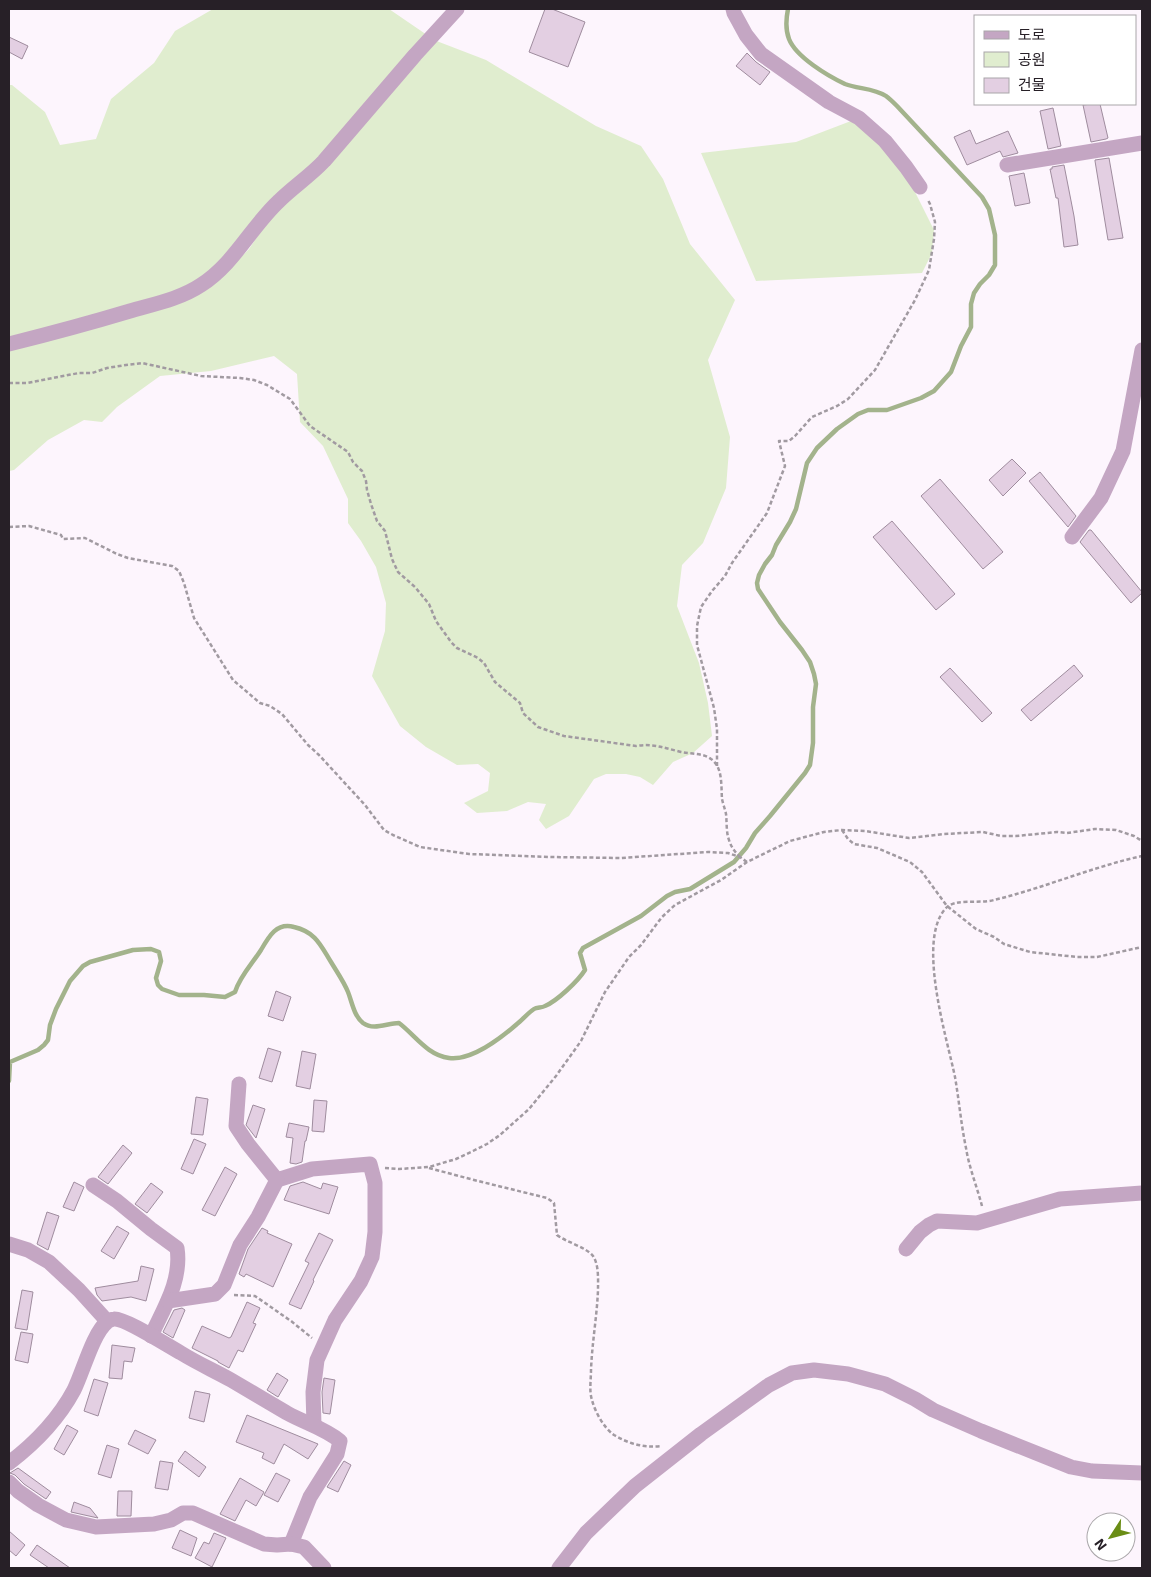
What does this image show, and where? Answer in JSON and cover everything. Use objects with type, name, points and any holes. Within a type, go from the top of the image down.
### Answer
[{"type":"street","points":[[9,344],[172,299],[201,285],[236,254],[260,222],[279,201],[324,161],[457,9]]},
{"type":"street","points":[[733,9],[746,35],[761,54],[829,102],[860,118],[885,141],[920,187]]},
{"type":"street","points":[[1007,165],[1142,143]]},
{"type":"street","points":[[1072,536],[1101,498],[1123,451],[1142,350]]},
{"type":"street","points":[[239,1084],[236,1126],[277,1180]]},
{"type":"street","points":[[168,1301],[215,1294],[224,1285],[240,1245],[258,1217],[277,1180],[312,1170],[370,1164],[375,1183],[375,1232],[372,1256],[361,1281],[335,1320],[317,1360],[313,1392],[314,1426]]},
{"type":"street","points":[[93,1185],[117,1201],[177,1248],[179,1262],[172,1292],[151,1336]]},
{"type":"street","points":[[906,1249],[920,1232],[937,1221],[976,1223],[1060,1199],[1142,1193]]},
{"type":"street","points":[[9,1244],[28,1250],[49,1262],[79,1290],[107,1321]]},
{"type":"street","points":[[9,1463],[23,1452],[64,1406],[82,1372],[100,1331],[107,1321],[115,1319],[125,1322],[151,1336],[288,1414],[329,1433],[340,1441],[337,1454],[310,1497],[291,1544]]},
{"type":"street","points":[[559,1568],[586,1533],[635,1486],[701,1434],[769,1385],[792,1373],[814,1370],[848,1374],[885,1384],[949,1417],[1070,1466],[1092,1471],[1142,1473]]},
{"type":"street","points":[[9,1482],[38,1505],[66,1520],[96,1527],[154,1524],[171,1520],[183,1513],[193,1513],[211,1519],[264,1544],[291,1544],[304,1547],[324,1568]]},
{"type":"path","points":[[717,768],[717,729],[714,708],[697,645],[697,626],[701,607],[725,576],[767,513],[785,466],[779,441],[789,441],[812,417],[848,399],[875,370],[915,300],[929,270],[933,247],[934,222],[930,204],[920,187]]},
{"type":"path","points":[[9,383],[27,383],[79,373],[92,373],[126,364],[142,363],[201,376],[254,380],[290,399],[310,426],[348,452],[353,462],[362,471],[377,521],[385,531],[392,559],[398,572],[415,586],[451,642],[457,648],[484,663],[495,682],[520,703],[523,713],[538,726],[574,737],[636,746],[646,744],[664,746],[713,760],[721,779],[722,801],[726,814],[729,839],[734,850],[747,862]]},
{"type":"path","points":[[9,527],[29,526],[62,535],[63,538],[85,538],[128,558],[172,566],[179,572],[184,583],[194,618],[233,680],[260,703],[270,706],[282,714],[308,745],[365,805],[384,830],[407,842],[433,850],[477,855],[620,858],[708,852],[740,856]]},
{"type":"path","points":[[370,1164],[399,1169],[429,1167],[456,1159],[487,1144],[507,1129],[529,1109],[556,1076],[581,1041],[605,992],[629,957],[641,945],[662,917],[675,905],[721,880],[747,862],[790,841],[824,832],[842,830],[865,831],[909,838],[983,832],[1001,836],[1016,836],[1057,832],[1067,833],[1095,829],[1116,830],[1142,841]]},
{"type":"path","points":[[842,830],[854,844],[877,848],[910,862],[922,872],[947,906],[976,929],[1004,944],[1030,952],[1077,957],[1097,957],[1142,947]]},
{"type":"path","points":[[985,1220],[966,1149],[960,1104],[936,993],[934,967],[935,936],[939,918],[947,906],[956,902],[988,902],[1012,896],[1076,874],[1142,856]]},
{"type":"path","points":[[429,1167],[547,1198],[554,1202],[557,1235],[593,1256],[598,1273],[598,1296],[592,1344],[590,1385],[595,1408],[608,1431],[622,1440],[635,1445],[667,1446]]},
{"type":"path","points":[[215,1294],[255,1296],[291,1321],[323,1347]]},
{"type":"green space","points":[[213,9],[389,9],[427,35],[318,162],[208,275],[175,294],[9,340],[9,85],[12,85],[45,112],[60,145],[96,139],[111,99],[154,63],[175,31]]},
{"type":"green space","points":[[434,40],[486,60],[596,126],[641,146],[663,179],[690,244],[735,300],[708,360],[730,437],[726,488],[703,543],[682,565],[677,606],[699,663],[708,703],[712,736],[693,753],[673,762],[653,785],[640,777],[626,774],[606,774],[594,779],[569,816],[546,829],[539,820],[546,804],[528,802],[507,811],[477,813],[464,803],[488,791],[490,773],[478,764],[457,765],[426,747],[400,726],[372,676],[385,631],[386,603],[376,567],[348,523],[348,499],[323,446],[300,422],[297,374],[274,356],[211,371],[160,376],[117,407],[102,422],[84,420],[48,440],[14,470],[9,471],[9,350],[219,279],[249,249],[277,207]]},
{"type":"green space","points":[[851,121],[876,137],[912,186],[934,230],[932,253],[922,273],[756,281],[701,153],[796,142]]},
{"type":"building","points":[[545,9],[552,9],[585,22],[568,67],[529,52]]},
{"type":"building","points":[[9,37],[28,46],[22,59],[9,52]]},
{"type":"building","points":[[747,53],[770,72],[760,85],[736,66]]},
{"type":"building","points":[[1083,105],[1100,105],[1108,138],[1091,142]]},
{"type":"building","points":[[1053,108],[1061,146],[1048,149],[1040,111]]},
{"type":"building","points":[[970,130],[976,144],[1008,131],[1018,153],[1003,157],[1000,151],[967,165],[954,137]]},
{"type":"building","points":[[1109,158],[1123,238],[1108,240],[1095,160]]},
{"type":"building","points":[[1064,165],[1078,245],[1064,247],[1058,198],[1056,198],[1050,169]]},
{"type":"building","points":[[1024,173],[1030,203],[1015,206],[1009,176]]},
{"type":"building","points":[[1012,459],[1026,473],[1003,496],[989,480]]},
{"type":"building","points":[[1040,472],[1076,516],[1068,527],[1029,481]]},
{"type":"building","points":[[940,479],[1003,552],[983,569],[921,496]]},
{"type":"building","points":[[892,521],[955,594],[936,610],[873,537]]},
{"type":"building","points":[[1091,530],[1142,592],[1131,603],[1080,542]]},
{"type":"building","points":[[1074,665],[1083,676],[1031,721],[1021,710]]},
{"type":"building","points":[[950,668],[992,713],[982,722],[940,677]]},
{"type":"building","points":[[276,991],[291,997],[283,1021],[268,1016]]},
{"type":"building","points":[[268,1048],[281,1052],[272,1082],[259,1078]]},
{"type":"building","points":[[302,1051],[316,1054],[310,1089],[296,1086]]},
{"type":"building","points":[[196,1097],[208,1099],[203,1135],[191,1134]]},
{"type":"building","points":[[314,1100],[327,1101],[324,1132],[312,1131]]},
{"type":"building","points":[[253,1105],[265,1109],[256,1138],[246,1125]]},
{"type":"building","points":[[289,1123],[309,1127],[302,1162],[296,1164],[290,1163],[293,1138],[286,1137]]},
{"type":"building","points":[[194,1139],[206,1144],[193,1174],[181,1169]]},
{"type":"building","points":[[123,1145],[132,1153],[108,1184],[98,1177]]},
{"type":"building","points":[[225,1167],[237,1174],[215,1216],[202,1210]]},
{"type":"building","points":[[74,1182],[84,1187],[74,1211],[63,1207]]},
{"type":"building","points":[[303,1182],[321,1189],[323,1183],[338,1187],[329,1214],[284,1200],[290,1186]]},
{"type":"building","points":[[151,1183],[163,1192],[147,1213],[135,1204]]},
{"type":"building","points":[[47,1212],[59,1216],[48,1250],[37,1244]]},
{"type":"building","points":[[117,1226],[129,1233],[114,1259],[101,1251]]},
{"type":"building","points":[[262,1228],[268,1231],[267,1233],[292,1244],[273,1287],[246,1274],[244,1277],[239,1274],[248,1249]]},
{"type":"building","points":[[319,1233],[333,1240],[301,1309],[289,1304],[309,1263],[305,1261]]},
{"type":"building","points":[[141,1266],[154,1269],[146,1301],[131,1297],[102,1301],[97,1295],[95,1288],[138,1281]]},
{"type":"building","points":[[22,1290],[33,1292],[27,1330],[15,1328]]},
{"type":"building","points":[[247,1302],[260,1308],[253,1323],[256,1324],[243,1352],[238,1350],[229,1368],[192,1348],[202,1326],[229,1338],[231,1337]]},
{"type":"building","points":[[182,1308],[185,1310],[173,1338],[163,1332],[174,1310]]},
{"type":"building","points":[[21,1332],[33,1334],[28,1363],[15,1360]]},
{"type":"building","points":[[112,1345],[135,1348],[132,1362],[124,1361],[122,1379],[109,1378]]},
{"type":"building","points":[[277,1373],[288,1380],[278,1397],[267,1390]]},
{"type":"building","points":[[324,1378],[335,1380],[330,1414],[323,1413],[322,1392]]},
{"type":"building","points":[[94,1379],[108,1383],[98,1416],[84,1411]]},
{"type":"building","points":[[195,1391],[210,1394],[204,1422],[189,1418]]},
{"type":"building","points":[[247,1415],[318,1444],[308,1459],[284,1444],[274,1464],[262,1458],[264,1453],[236,1442]]},
{"type":"building","points":[[67,1425],[78,1431],[64,1455],[54,1449]]},
{"type":"building","points":[[135,1430],[156,1440],[148,1454],[128,1444]]},
{"type":"building","points":[[107,1445],[119,1449],[111,1478],[98,1474]]},
{"type":"building","points":[[185,1451],[206,1467],[199,1477],[178,1461]]},
{"type":"building","points":[[160,1461],[173,1463],[168,1490],[155,1488]]},
{"type":"building","points":[[344,1461],[351,1465],[338,1492],[327,1487]]},
{"type":"building","points":[[18,1468],[51,1492],[46,1499],[10,1473]]},
{"type":"building","points":[[276,1473],[290,1480],[278,1502],[264,1495]]},
{"type":"building","points":[[240,1478],[264,1492],[256,1506],[246,1500],[235,1521],[220,1514]]},
{"type":"building","points":[[118,1491],[132,1491],[131,1516],[117,1516]]},
{"type":"building","points":[[74,1502],[90,1508],[98,1518],[71,1512]]},
{"type":"building","points":[[180,1530],[197,1538],[191,1556],[172,1548]]},
{"type":"building","points":[[9,1531],[25,1545],[16,1556],[9,1550]]},
{"type":"building","points":[[214,1533],[226,1538],[212,1567],[195,1558],[204,1542],[209,1544]]},
{"type":"building","points":[[37,1545],[70,1568],[49,1568],[30,1555]]},
{"type":"waterway","points":[[9,1081],[10,1062],[38,1050],[44,1045],[48,1040],[50,1025],[56,1009],[70,981],[83,966],[90,962],[133,950],[151,949],[159,952],[161,961],[156,978],[158,985],[162,989],[179,995],[225,997],[235,992],[243,975],[270,935],[278,928],[288,926],[308,932],[317,940],[348,992],[355,1013],[363,1023],[376,1027],[399,1023],[434,1053],[449,1058],[467,1056],[494,1042],[534,1009],[544,1007],[567,990],[585,970],[580,953],[583,948],[641,916],[667,896],[690,889],[734,862],[746,848],[755,833],[805,773],[810,765],[813,743],[813,707],[816,684],[814,674],[810,662],[758,589],[759,575],[772,555],[796,509],[807,463],[817,448],[837,429],[858,414],[868,410],[887,410],[921,398],[934,391],[951,372],[971,327],[971,304],[974,293],[995,265],[995,235],[989,209],[982,197],[892,101],[876,91],[850,86],[838,81],[813,65],[798,52],[788,35],[786,24],[788,9]]}]
